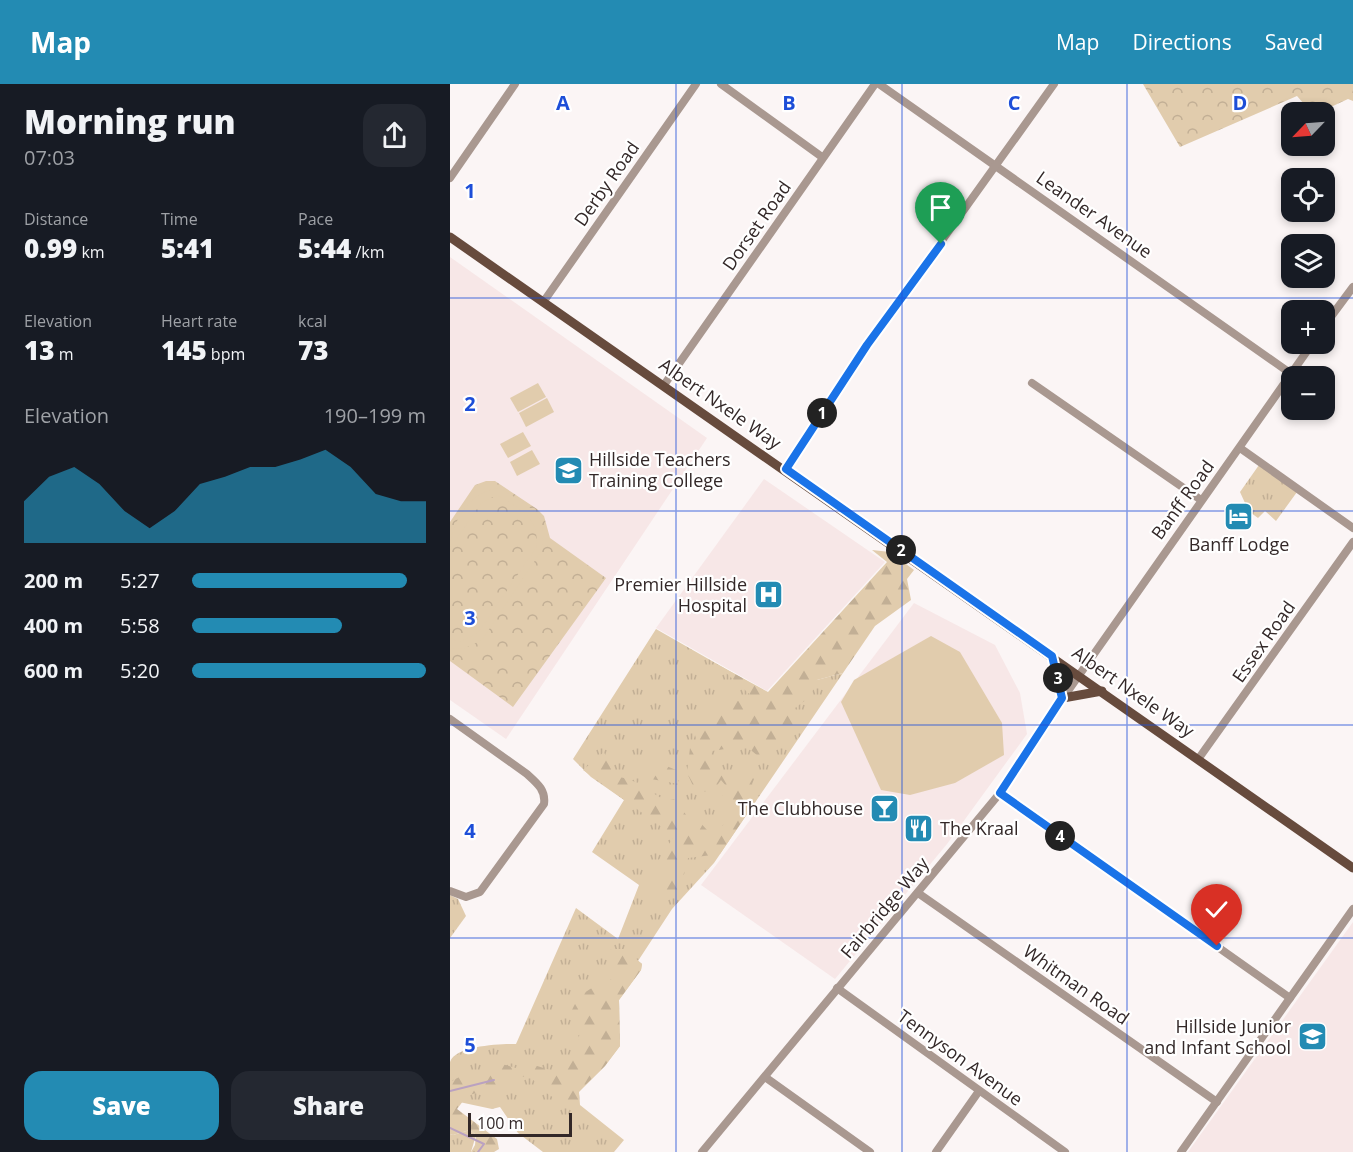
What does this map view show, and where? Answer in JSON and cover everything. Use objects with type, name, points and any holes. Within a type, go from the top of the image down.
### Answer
[{"type":"main road","name":"Albert Nxele Way","points":[[450,237],[786,469],[1353,868]]},
{"type":"main road","points":[[1052,656],[1062,698],[1102,691]]},
{"type":"street","points":[[450,178],[515,84]]},
{"type":"street","name":"Derby Road","points":[[544,301],[696,84]]},
{"type":"street","points":[[721,84],[822,157]]},
{"type":"street","name":"Dorset Road","points":[[664,385],[822,157],[877,84]]},
{"type":"street","name":"Leander Avenue","points":[[877,84],[997,165],[1281,367]]},
{"type":"street","points":[[786,469],[867,345],[1054,84]]},
{"type":"street","points":[[1335,311],[1353,287]]},
{"type":"street","name":"Banff Road","points":[[1295,366],[1304,354]]},
{"type":"street","points":[[1032,383],[1201,500]]},
{"type":"street","name":"Banff Road","points":[[1079,675],[1281,386]]},
{"type":"street","points":[[1240,448],[1353,528]]},
{"type":"street","name":"Essex Road","points":[[1199,759],[1353,542]]},
{"type":"street","name":"Fairbridge Way","points":[[702,1152],[1000,793],[1079,675]]},
{"type":"street","points":[[450,719],[539,785],[544,793],[544,804],[480,892],[466,897],[450,891]]},
{"type":"street","points":[[1000,793],[1290,998]]},
{"type":"street","name":"Whitman Road","points":[[918,893],[1217,1102]]},
{"type":"street","points":[[1181,1152],[1353,909]]},
{"type":"street","name":"Tennyson Avenue","points":[[837,988],[1062,1151]]},
{"type":"street","points":[[765,1077],[870,1152]]},
{"type":"street","points":[[936,1152],[979,1091]]},
{"type":"shaded area","name":"Hillside Teachers Training College","points":[[450,257],[707,438],[506,739],[450,700]]},
{"type":"shaded area","name":"Premier Hillside Hospital","points":[[764,479],[885,562],[767,691],[656,628]]},
{"type":"shaded area","points":[[914,603],[995,645],[1020,693],[1027,734],[947,844],[835,979],[701,885]]},
{"type":"shaded area","name":"Hillside Junior and Infant School","points":[[1353,922],[1353,1152],[1188,1152]]},
{"type":"green space","points":[[1143,84],[1353,84],[1353,101],[1348,99],[1335,105],[1335,102],[1302,102],[1297,96],[1180,147]]},
{"type":"green space","points":[[538,383],[546,397],[518,412],[510,398]]},
{"type":"green space","points":[[547,398],[554,412],[526,427],[519,413]]},
{"type":"green space","points":[[523,432],[531,446],[508,458],[500,444]]},
{"type":"green space","points":[[532,450],[540,464],[517,476],[510,462]]},
{"type":"green space","points":[[1259,465],[1297,492],[1276,521],[1265,511],[1258,518],[1243,507],[1245,503],[1240,492]]},
{"type":"green space","points":[[495,481],[537,509],[544,516],[550,538],[606,578],[513,707],[450,661],[450,522],[475,485]]},
{"type":"green space","points":[[499,488],[535,512],[543,529],[540,553],[482,640],[463,649],[452,648],[450,638],[459,642],[478,633],[536,548],[537,538],[532,521],[527,515],[497,495],[481,503],[450,549],[458,519],[471,501],[489,490]]},
{"type":"green space","points":[[872,550],[890,552],[914,570],[907,579],[911,600],[875,626],[843,673],[817,680],[810,697],[795,708],[801,728],[790,740],[774,744],[768,759],[758,756],[741,742],[731,756],[725,749],[712,751],[710,760],[715,771],[744,770],[754,779],[752,784],[757,799],[720,854],[688,858],[680,891],[661,896],[648,893],[646,884],[655,879],[667,883],[667,872],[659,860],[674,836],[583,770],[604,752],[614,776],[637,783],[644,776],[646,767],[659,755],[664,765],[676,770],[679,784],[651,779],[643,787],[666,801],[674,799],[687,816],[698,820],[707,830],[717,830],[730,819],[734,808],[719,801],[727,787],[721,780],[713,791],[696,792],[687,773],[690,748],[697,742],[693,728],[701,714],[712,715],[719,702],[756,700],[715,663],[768,692],[887,562]]},
{"type":"green space","points":[[656,629],[768,693],[843,673],[714,863],[672,909],[638,961],[642,964],[641,970],[619,1000],[620,1046],[604,1067],[579,1092],[580,1105],[624,1140],[614,1152],[543,1152],[518,1133],[500,1107],[492,1109],[450,1100],[450,1062],[454,1056],[470,1049],[516,1044],[576,908],[618,939],[639,885],[592,852],[624,800],[591,777],[573,759]]},
{"type":"green space","points":[[931,636],[960,652],[1002,723],[1004,755],[955,783],[910,795],[881,790],[841,702],[854,680]]},
{"type":"green space","points":[[450,895],[458,899],[466,916],[450,938]]},
{"type":"green space","points":[[611,949],[625,949],[642,964],[641,970],[619,1000],[620,1046],[605,1066],[579,1091],[579,1105],[573,1108],[549,1095],[528,1075],[467,1096],[457,1109],[497,1139],[499,1149],[494,1152],[471,1152],[475,1145],[476,1135],[470,1130],[450,1134],[450,1082],[465,1074],[502,1064],[516,1068],[531,1064],[559,1073],[573,1056],[579,1036],[581,1021],[572,1010],[586,991],[609,984],[612,976],[607,962]]},
{"type":"green space","points":[[470,1130],[476,1135],[471,1152],[450,1152],[450,1134]]},
{"type":"waterway","points":[[450,1091],[494,1080]]},
{"type":"waterway","points":[[450,1128],[484,1144],[478,1152]]},
{"type":"place","name":"Hillside Teachers Training College","points":[[568,470]]},
{"type":"place","name":"Banff Lodge","points":[[1239,516]]},
{"type":"place","name":"Premier Hillside Hospital","points":[[768,595]]},
{"type":"place","name":"The Clubhouse","points":[[884,809]]},
{"type":"place","name":"The Kraal","points":[[919,829]]},
{"type":"place","name":"Hillside Junior and Infant School","points":[[1312,1037]]},
{"type":"route","points":[[941,244],[867,345],[786,469],[1052,656],[1062,698],[1000,793],[1217,946]]}]
